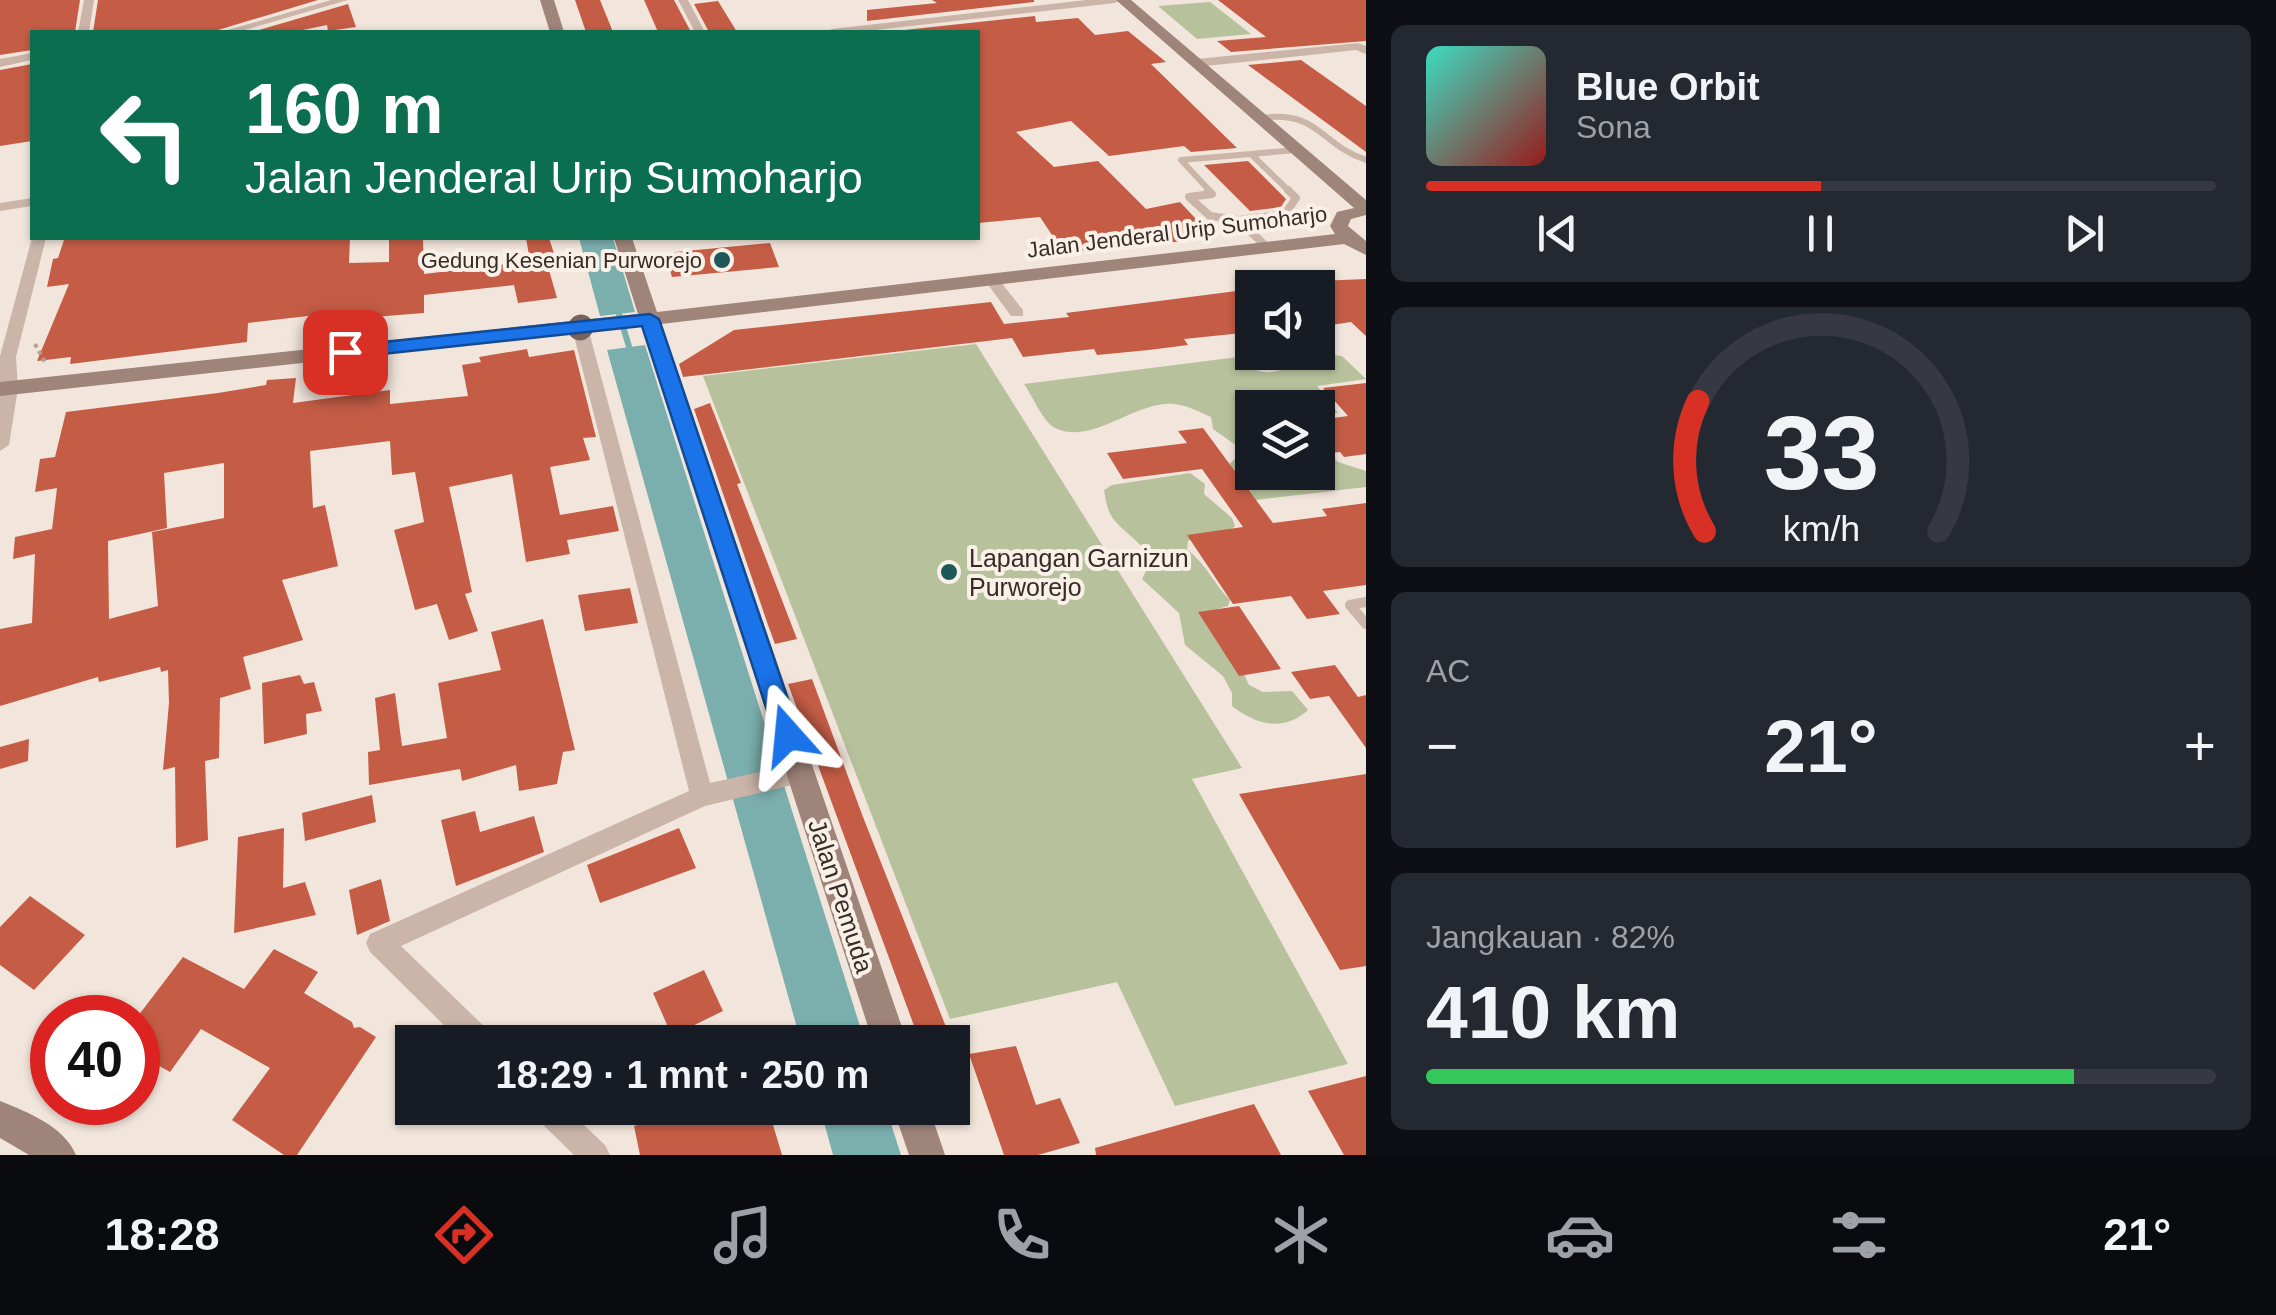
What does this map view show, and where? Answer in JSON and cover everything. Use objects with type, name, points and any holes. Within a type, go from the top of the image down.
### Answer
[{"type":"main road","points":[[547,0],[555,30]]},
{"type":"main road","points":[[1123,0],[1366,210]]},
{"type":"main road","points":[[1366,210],[1340,220],[1347,238],[1366,250]]},
{"type":"main road","name":"Jalan Jenderal Urip Sumoharjo","points":[[5,388],[581,328],[1347,238]]},
{"type":"main road","name":"Jalan Pemuda","points":[[624,240],[645,320],[792,774],[884,1025]]},
{"type":"main road","points":[[0,1119],[36,1137],[58,1155]]},
{"type":"main road","points":[[917,1125],[927,1155]]},
{"type":"street","points":[[83,30],[89,0]]},
{"type":"street","points":[[235,30],[342,0]]},
{"type":"street","points":[[683,0],[699,30]]},
{"type":"street","points":[[850,30],[1115,0]]},
{"type":"street","points":[[1196,63],[1358,46],[1365,50]]},
{"type":"street","points":[[0,63],[30,58]]},
{"type":"street","points":[[0,207],[30,202]]},
{"type":"street","points":[[0,446],[8,357],[38,240]]},
{"type":"street","points":[[991,278],[1017,313]]},
{"type":"street","points":[[581,328],[711,794]]},
{"type":"street","points":[[462,1025],[378,943],[711,794],[792,774]]},
{"type":"street","points":[[564,1125],[595,1155]]},
{"type":"lane","points":[[1260,118],[1299,118],[1347,153],[1366,160]]},
{"type":"lane","points":[[1251,154],[1296,198],[1285,214],[1225,222],[1207,216],[1188,197],[1212,194],[1180,160],[1296,150]]},
{"type":"lane","points":[[1238,220],[1266,246]]},
{"type":"lane","points":[[1366,602],[1350,605],[1366,624]]},
{"type":"green space","points":[[1210,2],[1251,34],[1197,39],[1158,6]]},
{"type":"green space","name":"Lapangan Garnizun Purworejo","points":[[976,344],[1242,768],[1192,779],[1348,1064],[1175,1106],[1117,982],[950,1019],[703,376]]},
{"type":"green space","points":[[1335,355],[1342,356],[1366,379],[1317,386],[1320,390],[1235,390],[1235,445],[1213,429],[1211,417],[1179,405],[1144,409],[1084,431],[1055,428],[1024,384],[1235,357],[1235,370],[1335,370]]},
{"type":"green space","points":[[1335,459],[1366,471],[1366,487],[1255,500],[1247,490],[1335,490]]},
{"type":"green space","points":[[1190,473],[1205,484],[1204,494],[1232,518],[1235,526],[1188,541],[1187,549],[1230,600],[1228,606],[1214,610],[1249,685],[1263,692],[1292,691],[1308,710],[1289,722],[1260,721],[1232,706],[1232,693],[1223,676],[1185,645],[1179,613],[1142,579],[1145,553],[1109,510],[1104,490],[1112,485]]},
{"type":"water","points":[[580,240],[614,240],[635,312],[600,316]]},
{"type":"water","points":[[645,345],[860,1025],[796,1025],[607,350]]},
{"type":"water","points":[[825,1125],[891,1125],[901,1155],[833,1155]]},
{"type":"building","points":[[0,0],[80,0],[75,30],[30,30],[30,50],[0,55]]},
{"type":"building","points":[[98,0],[318,0],[218,30],[93,30]]},
{"type":"building","points":[[575,0],[600,0],[612,30],[585,30]]},
{"type":"building","points":[[644,0],[674,0],[690,30],[657,30]]},
{"type":"building","points":[[932,0],[1034,2],[867,21],[867,10],[937,3]]},
{"type":"building","points":[[1218,0],[1366,0],[1366,41],[1231,52],[1217,41],[1266,37]]},
{"type":"building","points":[[718,1],[736,30],[708,30],[694,4]]},
{"type":"building","points":[[348,4],[356,27],[328,30],[327,25],[303,30],[259,30]]},
{"type":"building","points":[[1035,16],[1036,22],[1078,18],[1095,35],[1128,31],[1166,62],[1151,64],[1237,148],[1191,152],[1184,146],[1109,156],[1071,121],[1016,132],[1054,167],[1098,161],[1146,209],[1180,202],[1214,238],[1064,253],[1040,217],[980,223],[980,30],[905,30]]},
{"type":"building","points":[[1301,60],[1366,106],[1366,152],[1248,65]]},
{"type":"building","points":[[30,64],[30,141],[0,146],[0,70]]},
{"type":"building","points":[[1248,161],[1286,199],[1281,207],[1250,211],[1204,165]]},
{"type":"building","points":[[64,240],[350,240],[349,263],[389,262],[389,240],[423,240],[424,274],[530,261],[526,240],[550,240],[559,269],[549,270],[557,298],[518,303],[514,285],[424,295],[424,313],[323,321],[325,314],[248,323],[247,342],[70,364],[71,357],[37,361],[69,284],[47,287],[53,259],[58,258]]},
{"type":"building","name":"Gedung Kesenian Purworejo","points":[[770,243],[779,267],[672,277],[665,253]]},
{"type":"building","points":[[1366,279],[1366,336],[1351,322],[1335,324],[1335,280]]},
{"type":"building","points":[[1235,291],[1235,334],[1184,339],[1188,345],[1097,355],[1094,349],[1023,357],[1012,338],[683,377],[679,364],[734,330],[991,302],[1004,324],[1069,317],[1066,313]]},
{"type":"building","points":[[527,349],[529,357],[574,350],[596,437],[583,438],[590,460],[550,467],[560,515],[613,506],[619,531],[567,540],[570,554],[526,562],[512,474],[449,487],[472,592],[465,594],[478,631],[449,640],[437,604],[415,610],[394,530],[424,522],[415,472],[392,475],[390,441],[310,451],[313,508],[325,505],[338,566],[282,580],[303,640],[243,657],[251,689],[220,698],[219,758],[205,761],[208,840],[176,848],[175,767],[163,770],[168,670],[161,672],[160,667],[99,682],[98,677],[0,706],[0,629],[32,623],[35,554],[13,559],[15,537],[52,529],[57,488],[35,492],[40,459],[55,457],[66,412],[218,393],[266,385],[267,380],[296,378],[293,403],[390,390],[390,404],[468,396],[462,365],[481,362],[479,357]],"holes":[[[224,463],[224,518],[152,532],[158,606],[109,619],[108,541],[167,528],[164,473]]]},
{"type":"building","points":[[1366,383],[1366,454],[1344,457],[1335,453],[1335,418],[1348,416],[1335,401],[1335,390],[1323,388]]},
{"type":"building","points":[[710,403],[797,639],[775,644],[694,409]]},
{"type":"building","points":[[1203,428],[1235,471],[1235,490],[1249,490],[1273,523],[1327,516],[1322,509],[1366,503],[1366,585],[1323,591],[1340,614],[1307,619],[1291,596],[1233,604],[1187,535],[1243,527],[1202,469],[1123,479],[1107,453],[1187,443],[1178,431]]},
{"type":"building","points":[[630,588],[638,623],[585,631],[578,595]]},
{"type":"building","points":[[1239,606],[1281,669],[1239,676],[1198,612]]},
{"type":"building","points":[[543,619],[575,750],[563,752],[557,784],[519,791],[516,765],[462,781],[460,769],[369,785],[368,752],[380,750],[375,698],[395,693],[402,746],[447,738],[438,683],[501,670],[491,632]]},
{"type":"building","points":[[1335,665],[1358,697],[1366,695],[1366,748],[1329,696],[1310,699],[1291,672]]},
{"type":"building","points":[[300,675],[304,684],[314,682],[322,711],[306,714],[307,734],[264,744],[262,683]]},
{"type":"building","points":[[812,679],[945,1025],[914,1025],[788,684]]},
{"type":"building","points":[[29,739],[28,761],[0,769],[0,747]]},
{"type":"building","points":[[1366,774],[1366,966],[1340,970],[1239,794]]},
{"type":"building","points":[[372,795],[376,822],[305,841],[302,813]]},
{"type":"building","points":[[475,811],[480,832],[534,816],[544,852],[456,886],[441,820]]},
{"type":"building","points":[[284,828],[283,888],[305,882],[316,915],[234,933],[238,837]]},
{"type":"building","points":[[679,828],[696,868],[600,903],[587,865]]},
{"type":"building","points":[[381,879],[390,921],[357,935],[349,890]]},
{"type":"building","points":[[30,896],[85,935],[34,990],[0,965],[0,927]]},
{"type":"building","points":[[274,949],[318,972],[304,993],[352,1022],[354,1028],[360,1027],[376,1037],[297,1155],[284,1155],[232,1120],[270,1068],[201,1029],[170,1072],[160,1066],[160,995],[154,995],[183,957],[244,989]]},
{"type":"building","points":[[704,970],[723,1011],[694,1025],[667,1025],[653,993]]},
{"type":"building","points":[[1016,1046],[1036,1105],[1060,1098],[1080,1143],[1038,1155],[1004,1155],[970,1054]]},
{"type":"building","points":[[1366,1076],[1366,1155],[1344,1155],[1308,1091]]},
{"type":"building","points":[[1254,1104],[1281,1155],[1096,1155],[1095,1148]]},
{"type":"building","points":[[773,1125],[782,1155],[640,1155],[634,1126]]},
{"type":"waterway","points":[[616,304],[631,353]]},
{"type":"place","name":"Gedung Kesenian Purworejo","points":[[722,260]]},
{"type":"place","name":"Lapangan Garnizun Purworejo","points":[[949,572]]},
{"type":"route","points":[[345,352],[650,319],[788,735]]}]
